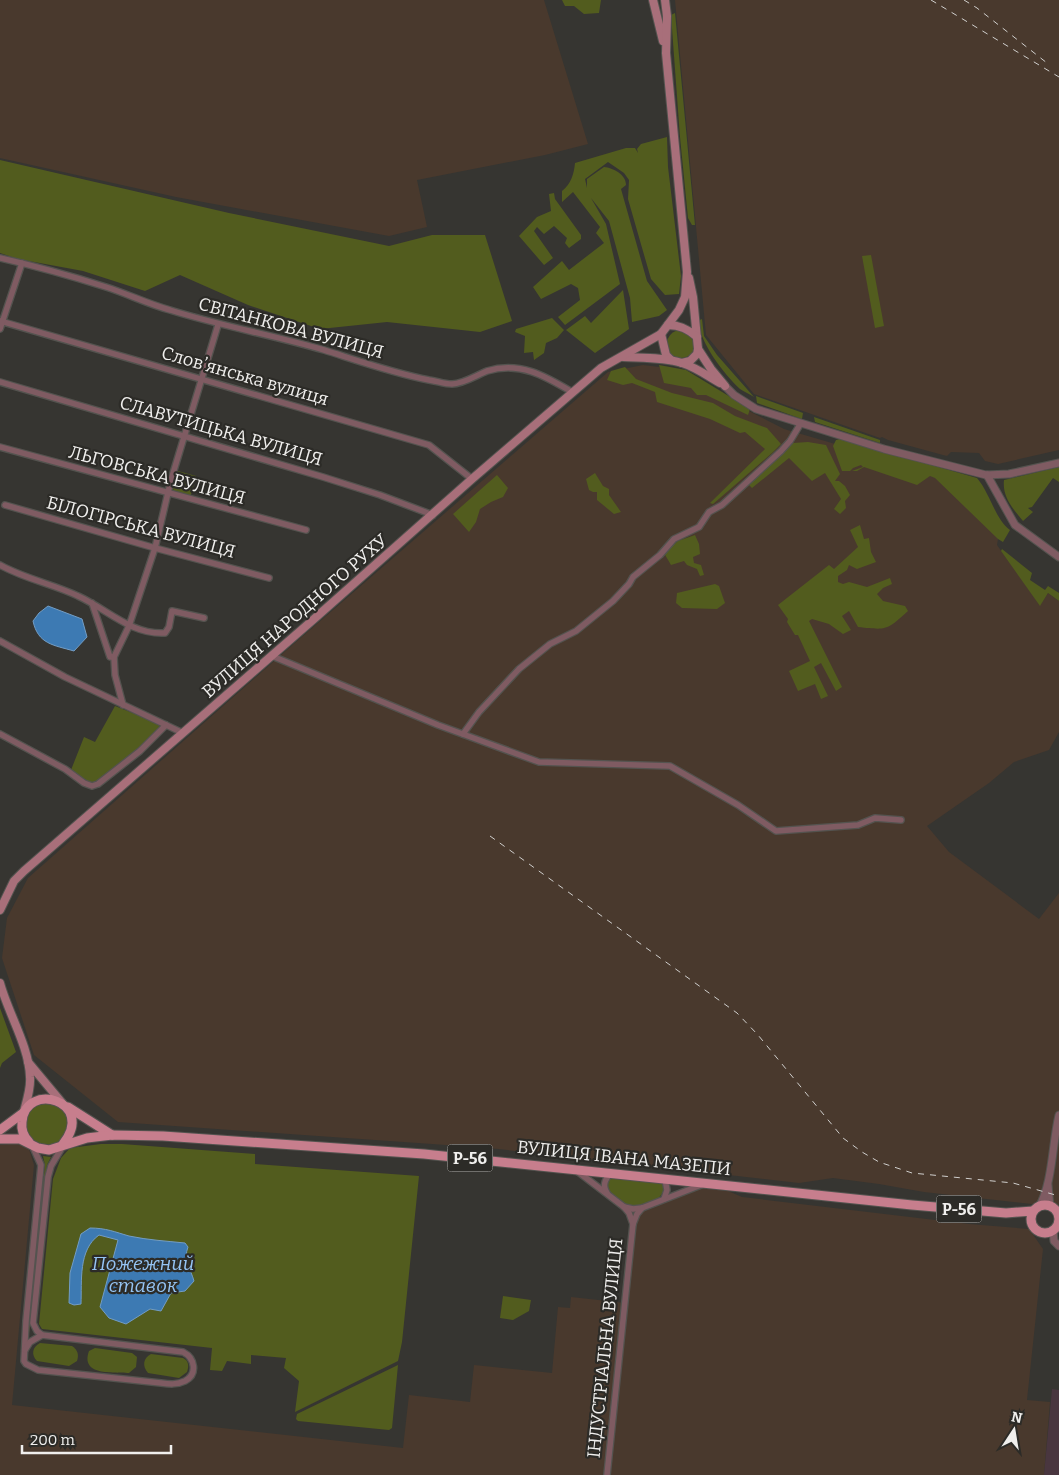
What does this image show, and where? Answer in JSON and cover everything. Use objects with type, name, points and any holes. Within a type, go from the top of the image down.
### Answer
[{"type":"main road","points":[[653,0],[666,53]]},
{"type":"main road","points":[[665,0],[667,16],[666,53],[687,272],[693,297],[698,349],[697,354],[690,361],[682,363]]},
{"type":"main road","points":[[671,360],[666,355],[662,334],[679,310],[685,297],[687,272]]},
{"type":"main road","points":[[668,326],[682,327],[697,337]]},
{"type":"main road","name":"ВУЛИЦЯ НАРОДНОГО РУХУ","points":[[0,910],[14,881],[24,871],[272,656],[472,479],[601,368],[662,334]]},
{"type":"main road","points":[[698,349],[711,370],[725,386]]},
{"type":"main road","points":[[623,357],[671,360],[682,363],[725,386]]},
{"type":"main road","points":[[0,983],[27,1061],[30,1076],[21,1127],[32,1145]]},
{"type":"main road","points":[[27,1061],[70,1113],[73,1122],[70,1136],[63,1144]]},
{"type":"main road","points":[[0,1130],[24,1113],[31,1104],[43,1098],[56,1100],[112,1135]]},
{"type":"main road","name":"ВУЛИЦЯ ІВАНА МАЗЕПИ","points":[[63,1144],[87,1138],[112,1135],[163,1136],[424,1154],[1011,1214],[1044,1206],[1056,1211]]},
{"type":"main road","name":"Р-56","points":[[0,1139],[20,1139],[43,1150],[49,1150],[63,1144]]},
{"type":"main road","points":[[1031,1222],[1036,1209]]},
{"type":"main road","points":[[1056,1211],[1059,1220],[1057,1227]]},
{"type":"main road","name":"ВУЛИЦЯ ІВАНА МАЗЕПИ","points":[[1011,1214],[1031,1222],[1034,1229],[1038,1232],[1046,1233],[1057,1227]]},
{"type":"street","name":"СВІТАНКОВА ВУЛИЦЯ","points":[[0,258],[106,287],[168,310],[218,325],[234,327],[323,350],[418,378],[454,384],[488,371],[522,369],[549,378],[572,392]]},
{"type":"street","points":[[0,329],[22,263]]},
{"type":"street","name":"Словʼянська вулиця","points":[[2,321],[429,445],[472,479]]},
{"type":"street","points":[[123,705],[115,675],[114,657],[129,626],[155,548],[184,436],[218,325]]},
{"type":"street","name":"СЛАВУТИЦЬКА ВУЛИЦЯ","points":[[0,382],[352,486],[433,515]]},
{"type":"street","points":[[725,386],[734,395],[756,409],[884,449],[987,475],[1009,474],[1059,463]]},
{"type":"street","points":[[463,734],[478,712],[519,669],[550,644],[576,631],[613,601],[633,577],[660,555],[674,539],[699,527],[709,512],[722,505],[781,451],[802,424]]},
{"type":"street","name":"ЛЬГОВСЬКА ВУЛИЦЯ","points":[[0,447],[306,530]]},
{"type":"street","points":[[987,475],[1015,525],[1059,557]]},
{"type":"street","name":"БІЛОГІРСЬКА ВУЛИЦЯ","points":[[4,505],[269,578]]},
{"type":"street","points":[[0,565],[16,574],[78,595],[129,626],[157,634],[165,633],[169,627],[172,611],[204,618]]},
{"type":"street","points":[[92,603],[110,657],[114,657]]},
{"type":"street","points":[[0,641],[65,677],[183,733]]},
{"type":"street","points":[[272,656],[463,734],[540,762],[670,766],[776,831],[858,825],[875,818],[901,820]]},
{"type":"street","points":[[0,734],[65,769],[84,783],[92,786],[98,784],[140,751],[166,725]]},
{"type":"street","points":[[1036,1209],[1048,1182],[1059,1115]]},
{"type":"street","points":[[32,1145],[41,1165],[24,1361],[38,1370],[170,1384],[184,1381],[189,1378],[194,1367],[191,1357],[182,1352],[42,1335],[37,1331],[33,1323],[48,1177],[51,1166],[63,1144]]},
{"type":"street","points":[[574,1168],[608,1195],[624,1206],[633,1209],[642,1208],[706,1183]]},
{"type":"street","points":[[608,1195],[604,1184],[611,1173]]},
{"type":"street","points":[[664,1199],[667,1190],[665,1178]]},
{"type":"street","points":[[1048,1182],[1056,1211]]},
{"type":"street","name":"ІНДУСТРІАЛЬНА ВУЛИЦЯ","points":[[624,1206],[633,1224]]},
{"type":"street","name":"ІНДУСТРІАЛЬНА ВУЛИЦЯ","points":[[606,1475],[633,1224],[642,1208]]},
{"type":"street","points":[[1057,1227],[1054,1241],[1059,1246]]},
{"type":"street","points":[[25,1350],[30,1342],[42,1335]]},
{"type":"shaded area","points":[[0,0],[544,0],[588,144],[545,155],[417,180],[427,227],[389,236],[176,197],[0,158]]},
{"type":"shaded area","points":[[675,0],[1059,0],[1059,450],[998,464],[985,461],[979,453],[951,452],[947,456],[880,438],[754,394],[706,335]]},
{"type":"shaded area","points":[[643,365],[676,369],[706,389],[784,429],[965,482],[998,539],[997,545],[1040,605],[1048,593],[1059,601],[1059,732],[1049,750],[1014,762],[989,783],[927,826],[949,852],[1039,919],[1059,893],[1059,1207],[924,1192],[833,1178],[799,1183],[489,1148],[118,1122],[34,1055],[2,958],[7,918],[28,878],[289,648],[608,372]]},
{"type":"shaded area","points":[[18,1143],[29,1149],[34,1165],[12,1405],[403,1448],[409,1395],[470,1402],[474,1365],[552,1373],[558,1307],[570,1308],[571,1297],[625,1303],[633,1224],[640,1213],[701,1188],[728,1191],[742,1197],[969,1224],[1029,1229],[1043,1249],[1027,1400],[1050,1402],[1044,1475],[0,1475],[0,1145]]},
{"type":"shaded area","points":[[1052,1389],[1059,1390],[1059,1475],[1044,1475]]},
{"type":"green space","points":[[562,0],[601,0],[599,13],[584,14],[574,6],[565,6]]},
{"type":"green space","points":[[675,13],[695,225],[692,225],[688,218],[680,137],[671,15]]},
{"type":"green space","points":[[667,137],[668,167],[681,276],[679,294],[665,295],[651,279],[628,199],[629,180],[624,173],[608,162],[585,179],[587,188],[587,179],[604,167],[615,170],[624,178],[626,185],[621,189],[647,281],[667,310],[659,316],[632,322],[630,298],[609,221],[591,198],[606,224],[620,284],[565,325],[558,317],[580,300],[578,288],[571,284],[541,299],[533,287],[562,261],[569,270],[604,243],[596,233],[600,227],[573,192],[562,202],[562,191],[572,178],[575,163],[626,148],[635,148],[638,153],[637,149],[641,144]]},
{"type":"green space","points":[[0,160],[229,213],[389,246],[432,235],[485,235],[512,321],[480,332],[387,322],[320,329],[248,305],[180,275],[145,291],[83,271],[18,259],[0,253]]},
{"type":"green space","points":[[554,193],[555,199],[581,235],[581,239],[569,248],[565,243],[567,238],[554,226],[544,234],[537,227],[534,231],[553,258],[544,265],[519,236],[537,217],[551,211],[549,194]]},
{"type":"green space","points":[[871,255],[884,326],[875,328],[862,256]]},
{"type":"green space","points":[[623,290],[629,329],[595,353],[566,330],[585,316],[591,323]]},
{"type":"green space","points":[[552,318],[564,330],[557,338],[546,343],[544,353],[534,360],[533,352],[524,353],[525,336],[515,332],[516,329]]},
{"type":"green space","points":[[702,319],[704,336],[717,355],[754,397],[740,389],[714,358],[700,330],[698,321]]},
{"type":"green space","points":[[681,330],[691,334],[695,344],[691,354],[681,358],[671,354],[667,344],[671,334]]},
{"type":"green space","points":[[659,365],[686,370],[750,409],[748,415],[706,395],[697,395],[691,388],[664,383]]},
{"type":"green space","points":[[625,367],[636,379],[672,393],[713,403],[735,416],[767,428],[781,444],[713,504],[710,503],[765,449],[745,432],[740,433],[710,419],[657,402],[655,392],[632,383],[623,385],[607,380],[611,371]]},
{"type":"green space","points":[[756,396],[803,413],[802,419],[757,403]]},
{"type":"green space","points":[[814,417],[880,440],[880,443],[815,422]]},
{"type":"green space","points":[[840,439],[977,478],[986,491],[996,513],[1010,530],[1003,542],[998,539],[935,478],[930,476],[917,485],[864,467],[857,471],[852,471],[863,467],[861,465],[850,471],[842,471],[833,446],[836,440]]},
{"type":"green space","points":[[808,442],[826,445],[840,474],[835,481],[839,481],[845,486],[850,495],[845,501],[846,508],[840,514],[834,509],[841,499],[825,473],[812,481],[789,458],[752,488],[748,484],[793,443]]},
{"type":"green space","points":[[1059,467],[1059,482],[1053,478],[1032,507],[1028,508],[1033,512],[1023,521],[1006,497],[1004,480]]},
{"type":"green space","points":[[178,471],[196,476],[190,498],[174,493],[173,488]]},
{"type":"green space","points":[[595,473],[603,486],[609,489],[609,495],[621,512],[614,514],[597,500],[597,492],[589,490],[586,479]]},
{"type":"green space","points":[[497,475],[508,488],[503,497],[480,509],[476,522],[469,532],[453,514]]},
{"type":"green space","points":[[860,525],[864,539],[869,538],[871,552],[876,562],[857,569],[849,565],[847,570],[838,576],[838,582],[843,584],[849,582],[867,587],[890,578],[892,584],[883,588],[877,594],[883,601],[905,606],[908,611],[890,626],[875,629],[858,627],[849,611],[842,616],[851,630],[843,634],[829,624],[812,619],[809,621],[842,687],[836,691],[821,663],[814,667],[828,696],[821,699],[815,684],[798,691],[789,671],[810,661],[798,635],[795,635],[787,622],[788,619],[778,605],[829,565],[834,569],[858,547],[850,530]]},
{"type":"green space","points":[[695,535],[699,544],[700,554],[693,557],[694,563],[701,565],[704,575],[700,576],[697,569],[687,565],[684,561],[671,565],[664,553],[678,541]]},
{"type":"green space","points":[[1002,549],[1032,573],[1030,580],[1045,590],[1048,586],[1059,593],[1059,601],[1048,593],[1040,606],[1001,551]]},
{"type":"green space","points":[[715,584],[719,586],[725,603],[717,609],[682,608],[676,603],[677,593]]},
{"type":"green space","points":[[115,706],[163,727],[133,754],[98,782],[92,784],[71,770],[84,737],[95,742]]},
{"type":"green space","points":[[0,1008],[16,1052],[2,1063],[0,1068]]},
{"type":"green space","points":[[50,1102],[64,1109],[69,1123],[60,1142],[50,1147],[42,1146],[29,1136],[25,1120],[28,1112],[35,1105]]},
{"type":"green space","points":[[101,1144],[255,1154],[255,1164],[419,1176],[402,1342],[398,1361],[295,1412],[299,1381],[284,1368],[286,1358],[251,1355],[251,1364],[227,1361],[222,1371],[210,1370],[212,1348],[42,1329],[39,1324],[53,1179],[61,1158],[70,1148]]},
{"type":"green space","points":[[43,1156],[51,1157],[47,1165],[28,1333],[45,1165]]},
{"type":"green space","points":[[611,1177],[662,1183],[662,1193],[660,1197],[651,1203],[640,1207],[630,1206],[620,1202],[611,1194],[607,1185]]},
{"type":"green space","points":[[503,1296],[531,1300],[529,1311],[513,1320],[500,1318]]},
{"type":"green space","points":[[40,1343],[72,1346],[78,1353],[77,1361],[69,1366],[37,1361],[33,1351]]},
{"type":"green space","points":[[95,1348],[132,1353],[137,1357],[136,1367],[129,1373],[93,1369],[87,1359],[89,1351]]},
{"type":"green space","points":[[151,1354],[183,1358],[188,1364],[187,1372],[179,1378],[148,1373],[144,1362]]},
{"type":"green space","points":[[398,1365],[392,1428],[389,1430],[298,1421],[296,1419],[297,1414]]},
{"type":"water","points":[[48,606],[82,619],[87,637],[74,651],[47,642],[35,629],[33,621]]},
{"type":"water","name":"Пожежний ставок","points":[[90,1228],[106,1229],[129,1236],[185,1243],[188,1247],[186,1256],[194,1281],[185,1291],[171,1293],[161,1311],[150,1309],[126,1324],[109,1318],[100,1307],[118,1240],[99,1235],[92,1241],[84,1257],[81,1304],[74,1305],[69,1303],[70,1273],[81,1234]]},
{"type":"railway","points":[[931,0],[1059,77]]},
{"type":"railway","points":[[964,0],[1047,63]]},
{"type":"railway","points":[[490,836],[737,1013],[758,1035],[843,1138],[862,1152],[879,1162],[912,1173],[1013,1183],[1059,1196]]}]
